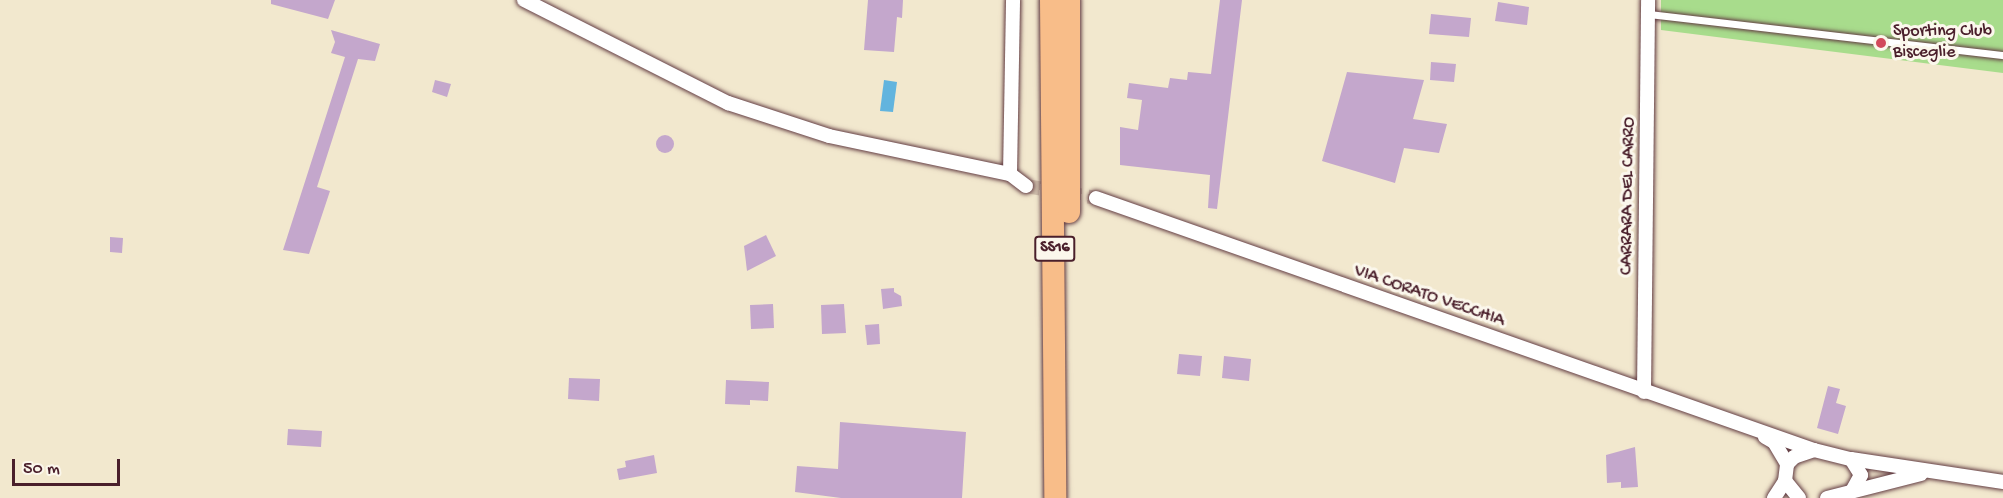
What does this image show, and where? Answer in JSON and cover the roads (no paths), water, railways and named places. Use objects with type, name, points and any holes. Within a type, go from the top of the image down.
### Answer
[{"type":"highway","name":"SS16","points":[[1051,0],[1055,498]]},
{"type":"highway","name":"SS16","points":[[1069,0],[1069,498]]},
{"type":"street","points":[[524,0],[728,103],[829,136],[1010,174],[1026,186]]},
{"type":"street","points":[[1010,174],[1013,0]]},
{"type":"street","name":"CARRARA DEL CARRO","points":[[1644,392],[1648,7]]},
{"type":"street","name":"VIA CORATO VECCHIA","points":[[1096,198],[1814,450],[1925,473],[2003,482]]},
{"type":"street","name":"VIA CORATO VECCHIA","points":[[1750,428],[1774,442],[1787,464]]},
{"type":"street","points":[[1774,498],[1785,481],[1787,464],[1794,457],[1814,450]]},
{"type":"street","points":[[1851,459],[1862,475],[1852,491]]},
{"type":"street","name":"VIA CORATO VECCHIA","points":[[1827,498],[1925,473]]},
{"type":"street","points":[[1785,481],[1799,498]]},
{"type":"lane","points":[[1648,7],[2003,55]]},
{"type":"water","points":[[884,80],[897,82],[893,112],[880,111]]},
{"type":"tunnel","points":[[1026,186],[1096,198]]},
{"type":"place","name":"Sporting Club Bisceglie","points":[[1881,43]]}]
